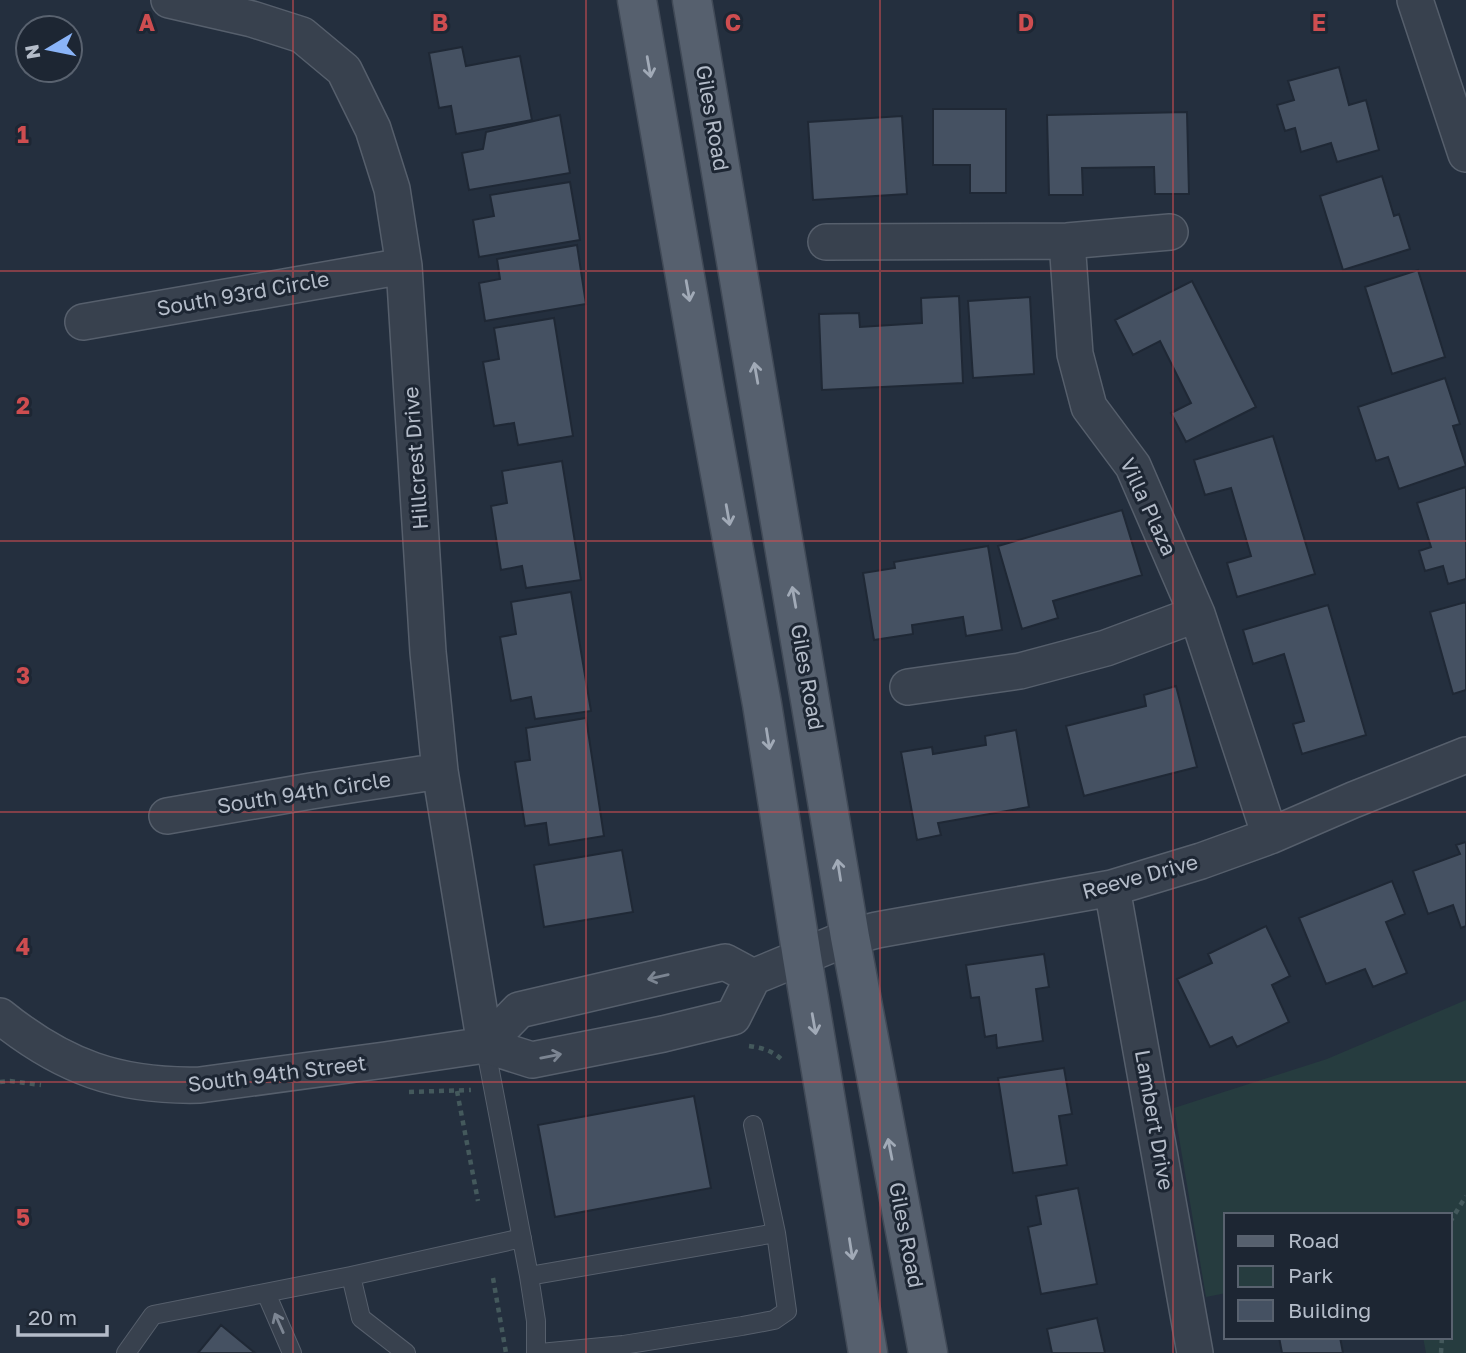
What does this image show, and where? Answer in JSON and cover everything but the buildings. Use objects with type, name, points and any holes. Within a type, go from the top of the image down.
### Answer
[{"type":"main road","points":[[637,0],[762,704],[868,1353]]},
{"type":"main road","name":"Giles Road","points":[[692,0],[850,937],[929,1353]]},
{"type":"street","name":"Hillcrest Drive","points":[[169,0],[252,19],[302,34],[344,71],[373,129],[384,165],[404,266],[428,652],[440,771],[485,1045]]},
{"type":"street","points":[[1415,0],[1466,154]]},
{"type":"street","points":[[826,243],[1067,241],[1170,232]]},
{"type":"street","name":"Villa Plaza","points":[[1067,241],[1075,354],[1089,407],[1133,466],[1197,614],[1270,836]]},
{"type":"street","name":"South 93rd Circle","points":[[83,322],[404,266]]},
{"type":"street","points":[[908,687],[1020,671],[1106,648],[1197,614]]},
{"type":"street","name":"Reeve Drive","points":[[802,957],[850,937],[877,930],[1112,888],[1270,836],[1466,755]]},
{"type":"street","name":"South 94th Circle","points":[[167,816],[440,771]]},
{"type":"street","name":"Lambert Drive","points":[[1112,888],[1195,1353]]},
{"type":"street","points":[[485,1045],[519,1010],[725,962],[753,977],[802,957]]},
{"type":"street","name":"South 94th Street","points":[[0,1016],[37,1042],[88,1069],[123,1079],[173,1086],[200,1085],[485,1045],[532,1060],[733,1017],[753,977]]},
{"type":"lane","points":[[485,1045],[529,1276],[538,1353],[623,1345],[774,1320],[787,1311],[776,1233],[753,1125]]},
{"type":"lane","points":[[529,1276],[776,1233]]},
{"type":"lane","points":[[126,1353],[153,1315],[351,1276],[522,1238]]},
{"type":"lane","points":[[351,1276],[362,1318],[406,1353]]},
{"type":"lane","points":[[266,1293],[292,1353]]},
{"type":"path","points":[[743,1046],[770,1051],[787,1066]]},
{"type":"path","points":[[457,1091],[478,1201]]},
{"type":"path","points":[[1452,1219],[1466,1196]]},
{"type":"path","points":[[493,1278],[506,1353]]},
{"type":"green space","points":[[1466,1000],[1466,1353],[1426,1353],[1423,1339],[1452,1339],[1452,1213],[1224,1213],[1224,1293],[1206,1297],[1174,1108],[1327,1059]]}]
